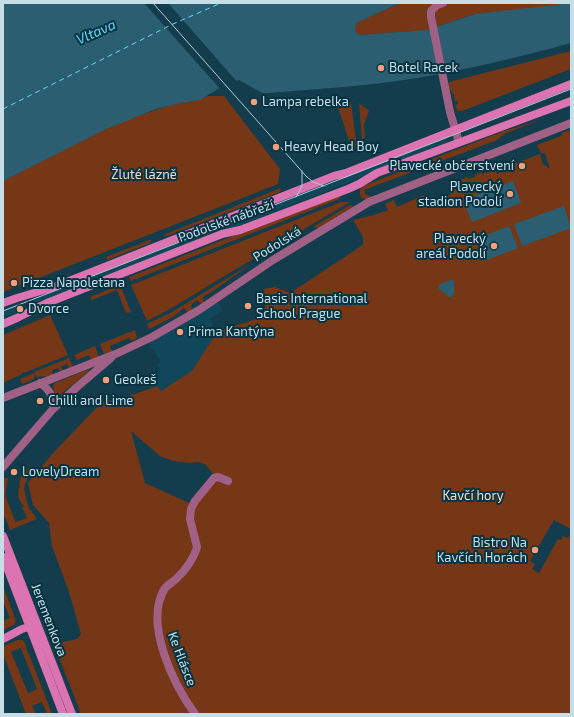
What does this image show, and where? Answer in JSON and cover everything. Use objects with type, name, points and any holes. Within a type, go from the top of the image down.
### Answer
[{"type":"main road","name":"Podolské nábřeží","points":[[3,303],[54,287],[571,84]]},
{"type":"main road","name":"Podolské nábřeží","points":[[3,324],[42,306],[222,234],[240,230],[348,189],[377,173],[571,101]]},
{"type":"main road","points":[[36,292],[31,296],[30,302],[35,306],[42,306]]},
{"type":"main road","name":"Jeremenkova","points":[[3,536],[63,714]]},
{"type":"main road","name":"Jeremenkova","points":[[3,557],[72,714]]},
{"type":"main road","points":[[3,639],[34,625]]},
{"type":"street","points":[[443,3],[432,9],[431,17],[451,119],[459,142]]},
{"type":"street","name":"Podolská","points":[[3,398],[118,353],[148,339],[199,310],[273,260],[379,197],[571,123]]},
{"type":"street","points":[[3,467],[53,409],[118,353]]},
{"type":"street","points":[[40,383],[47,388],[51,394],[53,409]]},
{"type":"street","name":"Ke Hlásce","points":[[195,714],[187,703],[169,665],[158,628],[158,607],[165,589],[177,578],[191,560],[196,550],[197,547],[190,519],[192,506],[214,478],[218,477],[228,481]]},
{"type":"shaded area","points":[[445,137],[447,141],[444,145],[36,305],[33,301],[33,297],[433,140]]},
{"type":"shaded area","points":[[217,301],[223,310],[210,319],[217,332],[192,372],[160,391],[157,386],[150,388],[146,381],[161,371],[157,365],[161,362],[148,343],[185,323]]},
{"type":"shaded area","points":[[20,303],[23,310],[3,317],[3,309]]},
{"type":"green space","points":[[400,3],[571,3],[540,8],[475,14],[427,30],[360,35],[355,32],[355,23]]},
{"type":"green space","points":[[571,51],[571,69],[462,111],[457,110],[455,105],[458,104],[458,101],[455,101],[454,95],[449,88],[449,82]]},
{"type":"green space","name":"Žluté lázně","points":[[208,96],[224,96],[280,169],[278,184],[3,292],[3,181],[101,131],[163,107],[198,100]]},
{"type":"green space","points":[[351,103],[357,148],[352,150],[338,107]]},
{"type":"green space","points":[[359,103],[369,111],[364,124],[365,138],[362,139]]},
{"type":"green space","points":[[540,120],[504,134],[497,140],[364,190],[365,194],[372,197],[370,198],[364,199],[360,195],[360,190],[363,186],[504,131]]},
{"type":"green space","name":"Kavčí hory","points":[[571,130],[571,529],[554,520],[530,561],[535,564],[532,569],[539,573],[558,539],[561,540],[563,536],[568,538],[571,533],[571,714],[81,714],[53,642],[59,640],[55,642],[55,644],[77,639],[81,634],[69,592],[52,546],[49,523],[33,505],[28,483],[54,452],[102,402],[132,395],[157,386],[161,391],[192,371],[217,332],[264,316],[266,302],[264,289],[275,287],[290,293],[363,245],[363,237],[353,220],[388,210],[385,204],[394,200],[397,207],[424,195],[427,205],[450,195],[449,192],[451,191],[448,186],[454,183],[455,185],[467,177],[469,179],[475,177],[475,175],[481,172],[482,174],[489,172],[489,169],[494,167],[497,174],[509,169],[508,166],[540,154],[543,164],[550,169],[545,153],[541,153],[537,145],[561,136],[562,133]],"holes":[[[131,431],[160,456],[173,461],[190,463],[198,462],[205,464],[215,476],[189,503],[145,483]]]},
{"type":"green space","points":[[281,188],[280,192],[167,236],[163,235]]},
{"type":"green space","points":[[340,194],[339,199],[131,281],[129,277]]},
{"type":"green space","points":[[341,202],[350,202],[170,309],[147,321],[131,285]]},
{"type":"green space","points":[[350,205],[354,206],[319,228],[313,227]]},
{"type":"green space","points":[[152,239],[150,243],[107,260],[106,257]]},
{"type":"green space","points":[[252,263],[203,297],[204,302],[201,304],[197,300],[191,305],[192,310],[188,312],[184,308],[173,317],[149,329],[147,324],[172,312]]},
{"type":"green space","points":[[120,285],[131,312],[126,313],[117,290],[92,300],[90,297]]},
{"type":"green space","points":[[50,315],[68,355],[24,372],[3,383],[3,335]]},
{"type":"green space","points":[[135,330],[137,338],[131,341],[129,338],[110,346],[112,351],[104,354],[100,344]]},
{"type":"green space","points":[[95,346],[99,357],[91,360],[89,355],[77,360],[74,355]]},
{"type":"green space","points":[[69,358],[73,367],[69,368],[67,364],[61,366],[62,370],[60,372],[58,368],[52,370],[53,375],[51,376],[37,377],[34,372]]},
{"type":"green space","points":[[89,369],[89,371],[60,395],[58,396],[54,392],[53,386],[55,383]]},
{"type":"green space","points":[[34,373],[34,379],[22,384],[20,379]]},
{"type":"green space","points":[[31,465],[27,474],[28,476],[24,488],[29,508],[37,519],[10,530],[3,512],[3,478],[8,478],[5,495],[15,521],[16,522],[27,518],[22,507],[24,506],[18,493],[21,475],[25,473],[24,472]]},
{"type":"green space","points":[[3,586],[16,621],[14,625],[3,630],[3,621],[10,618],[3,601]]},
{"type":"green space","points":[[18,640],[22,640],[25,643],[52,714],[47,714],[42,702],[32,706],[36,714],[26,714],[3,654],[3,646]],"holes":[[[21,648],[37,689],[28,693],[11,652]]]},
{"type":"water","name":"Vltava","points":[[3,3],[400,3],[356,23],[355,32],[360,35],[427,30],[475,14],[571,3],[571,43],[475,67],[417,78],[380,83],[324,89],[262,93],[239,80],[218,89],[200,100],[156,109],[104,130],[3,181]]},
{"type":"water","points":[[513,181],[521,203],[472,222],[463,200]]},
{"type":"water","points":[[564,206],[571,228],[522,246],[514,224]]},
{"type":"water","points":[[509,226],[518,248],[484,261],[476,239]]},
{"type":"water","points":[[451,280],[454,281],[454,293],[452,297],[449,297],[438,288],[440,284]]},
{"type":"pier","points":[[144,3],[168,3],[238,83],[221,90]]},
{"type":"ferry route","points":[[3,109],[173,24],[221,3]]},
{"type":"tram line","points":[[153,3],[306,176],[313,182],[324,186]]},
{"type":"tram line","points":[[3,311],[571,89]]},
{"type":"tram line","points":[[296,197],[302,186],[302,171]]},
{"type":"place","name":"Botel Racek","points":[[381,68]]},
{"type":"place","name":"Lampa rebelka","points":[[254,102]]},
{"type":"place","name":"Heavy Head Boy","points":[[276,147]]},
{"type":"place","name":"Plavecké občerstvení","points":[[522,166]]},
{"type":"place","name":"Plavecký stadion Podolí","points":[[510,194]]},
{"type":"place","name":"Plavecký areál Podolí","points":[[494,246]]},
{"type":"place","name":"Pizza Napoletana","points":[[14,283]]},
{"type":"place","name":"Basis International School Prague","points":[[248,306]]},
{"type":"place","name":"Dvorce","points":[[20,309]]},
{"type":"place","name":"Prima Kantýna","points":[[180,332]]},
{"type":"place","name":"Geokeš","points":[[106,380]]},
{"type":"place","name":"Chilli and Lime","points":[[40,401]]},
{"type":"place","name":"LovelyDream","points":[[14,472]]},
{"type":"place","name":"Bistro Na Kavčích Horách","points":[[535,550]]}]
